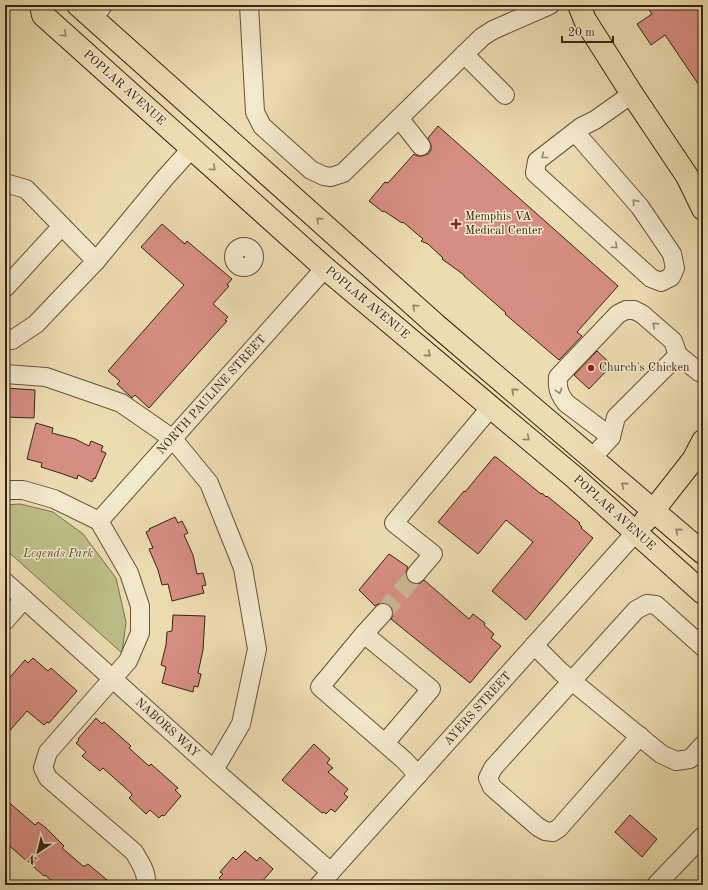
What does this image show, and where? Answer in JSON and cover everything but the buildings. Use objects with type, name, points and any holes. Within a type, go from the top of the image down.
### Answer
[{"type":"main road","name":"POPLAR AVENUE","points":[[41,5],[43,15],[191,149],[325,268],[491,407],[636,532],[703,593]]},
{"type":"main road","points":[[579,5],[585,20],[634,99],[686,176],[703,209]]},
{"type":"main road","points":[[91,10],[436,324],[703,553]]},
{"type":"main road","points":[[636,532],[693,460],[703,441]]},
{"type":"street","points":[[250,5],[255,112],[262,126],[311,170],[324,176],[331,177],[343,173],[482,37],[493,30],[550,5]]},
{"type":"street","points":[[464,54],[505,95]]},
{"type":"street","points":[[579,136],[640,207],[672,254],[675,268],[671,277],[661,282],[651,278],[535,173],[537,161],[579,136],[595,120],[634,99]]},
{"type":"street","points":[[399,118],[421,146]]},
{"type":"street","points":[[5,340],[12,340],[36,324],[96,261],[191,149]]},
{"type":"street","points":[[5,183],[26,189],[96,261]]},
{"type":"street","points":[[5,288],[62,226]]},
{"type":"street","name":"NORTH PAULINE STREET","points":[[99,521],[173,440],[325,268]]},
{"type":"street","points":[[611,437],[566,403],[560,396],[557,387],[558,377],[618,314],[626,310],[634,310],[642,314],[673,341],[678,355],[703,374]]},
{"type":"street","points":[[592,458],[611,437],[616,417],[678,355]]},
{"type":"street","points":[[5,374],[46,377],[121,403],[173,440],[209,483],[243,568],[257,649],[241,724],[214,770]]},
{"type":"street","points":[[416,574],[433,554],[394,523],[491,407]]},
{"type":"street","points":[[5,490],[23,490],[54,498],[99,521],[129,573],[140,606],[140,633],[128,661],[48,752],[43,768],[48,778],[134,852],[143,867],[146,882],[145,885]]},
{"type":"street","name":"AYERS STREET","points":[[325,879],[636,532]]},
{"type":"street","name":"NABORS WAY","points":[[5,582],[214,770],[325,879]]},
{"type":"street","points":[[5,621],[24,599]]},
{"type":"street","points":[[640,736],[560,828],[553,832],[545,831],[538,827],[492,788],[488,778],[493,768],[636,610],[647,604],[656,605],[703,647]]},
{"type":"street","points":[[383,613],[320,687],[404,760],[418,775]]},
{"type":"street","points":[[364,634],[431,689],[385,743]]},
{"type":"street","points":[[534,645],[572,681],[661,754],[676,761],[690,759],[703,745]]},
{"type":"street","points":[[656,885],[703,836]]},
{"type":"green space","name":"Legends Park","points":[[20,504],[53,512],[83,534],[116,578],[126,622],[122,653],[5,549],[5,505]]},
{"type":"tunnel","points":[[383,613],[416,574]]},
{"type":"place","name":"Memphis VA Medical Center","points":[[456,224]]},
{"type":"place","name":"Church's Chicken","points":[[591,368]]}]
